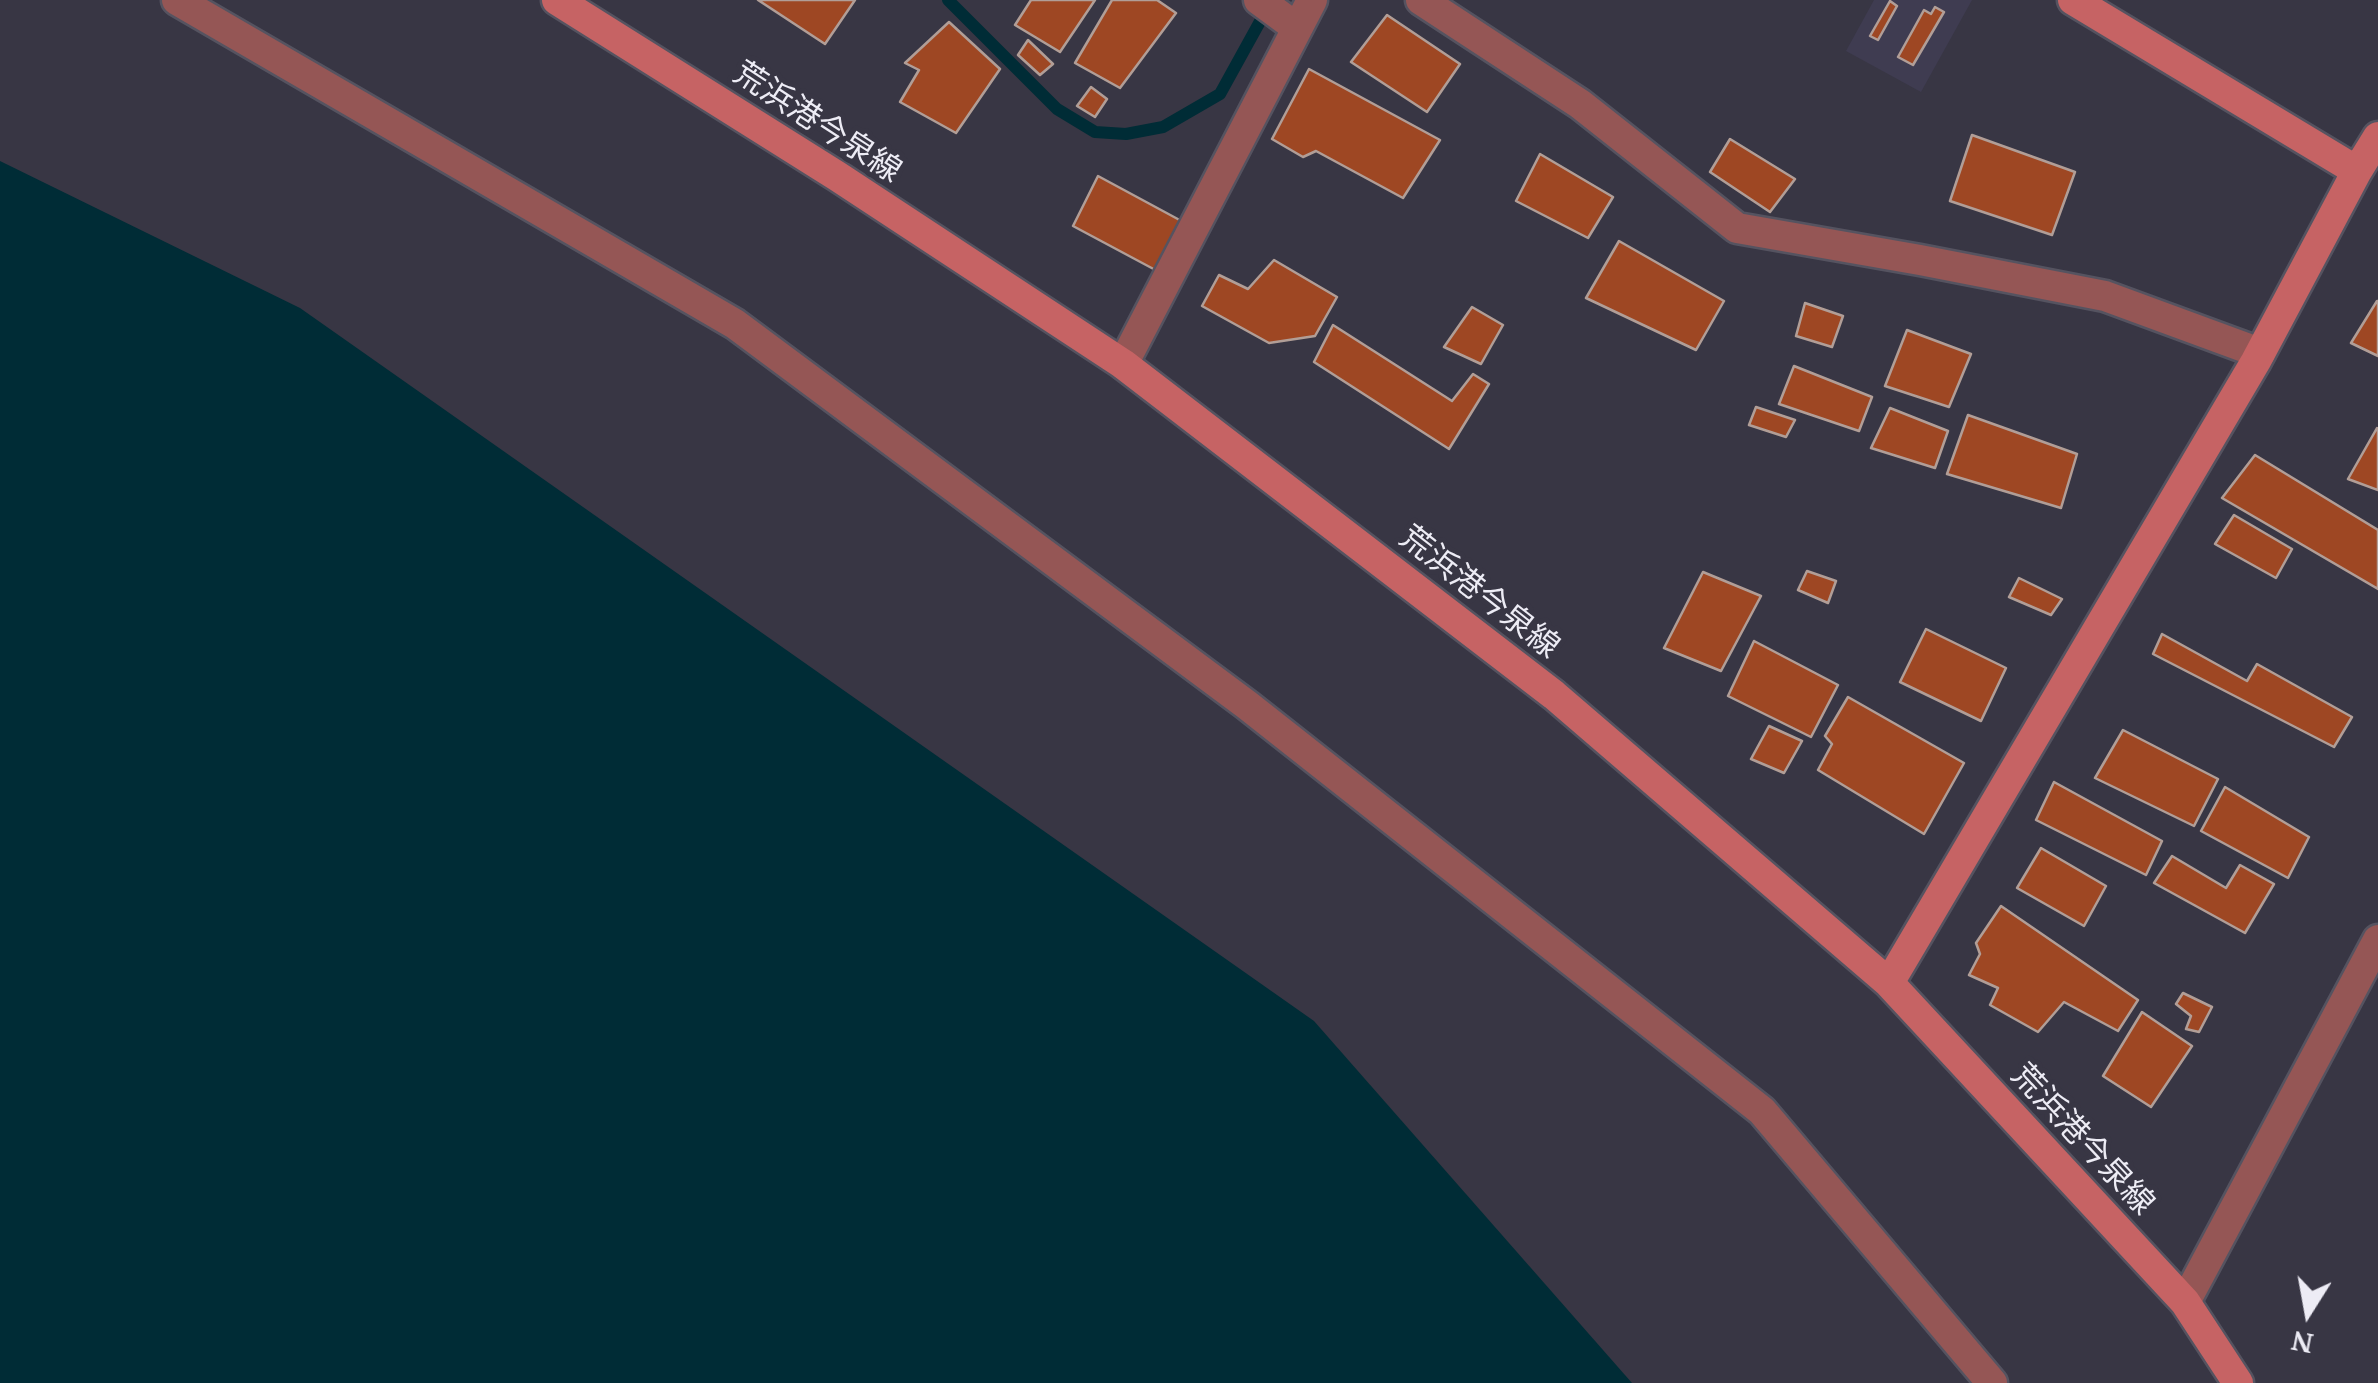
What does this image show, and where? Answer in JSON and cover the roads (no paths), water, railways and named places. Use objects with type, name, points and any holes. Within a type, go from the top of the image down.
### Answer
[{"type":"main road","name":"荒浜港今泉線","points":[[556,0],[837,176],[1124,364],[1554,694],[1888,983],[2185,1302],[2238,1383]]},
{"type":"main road","points":[[2073,0],[2356,171]]},
{"type":"main road","points":[[1888,983],[2260,353],[2356,171],[2378,138]]},
{"type":"street","points":[[177,0],[734,324],[1247,704],[1762,1110],[1992,1383]]},
{"type":"street","points":[[1124,364],[1273,11],[1312,0]]},
{"type":"street","points":[[1421,0],[1580,104],[1737,228],[2104,296],[2260,353]]},
{"type":"street","points":[[2185,1302],[2378,940]]},
{"type":"water","points":[[0,161],[300,308],[1314,1021],[1632,1383],[0,1383]]},
{"type":"waterway","points":[[948,0],[1057,109],[1095,132],[1126,134],[1163,127],[1220,94],[1268,7]]}]
